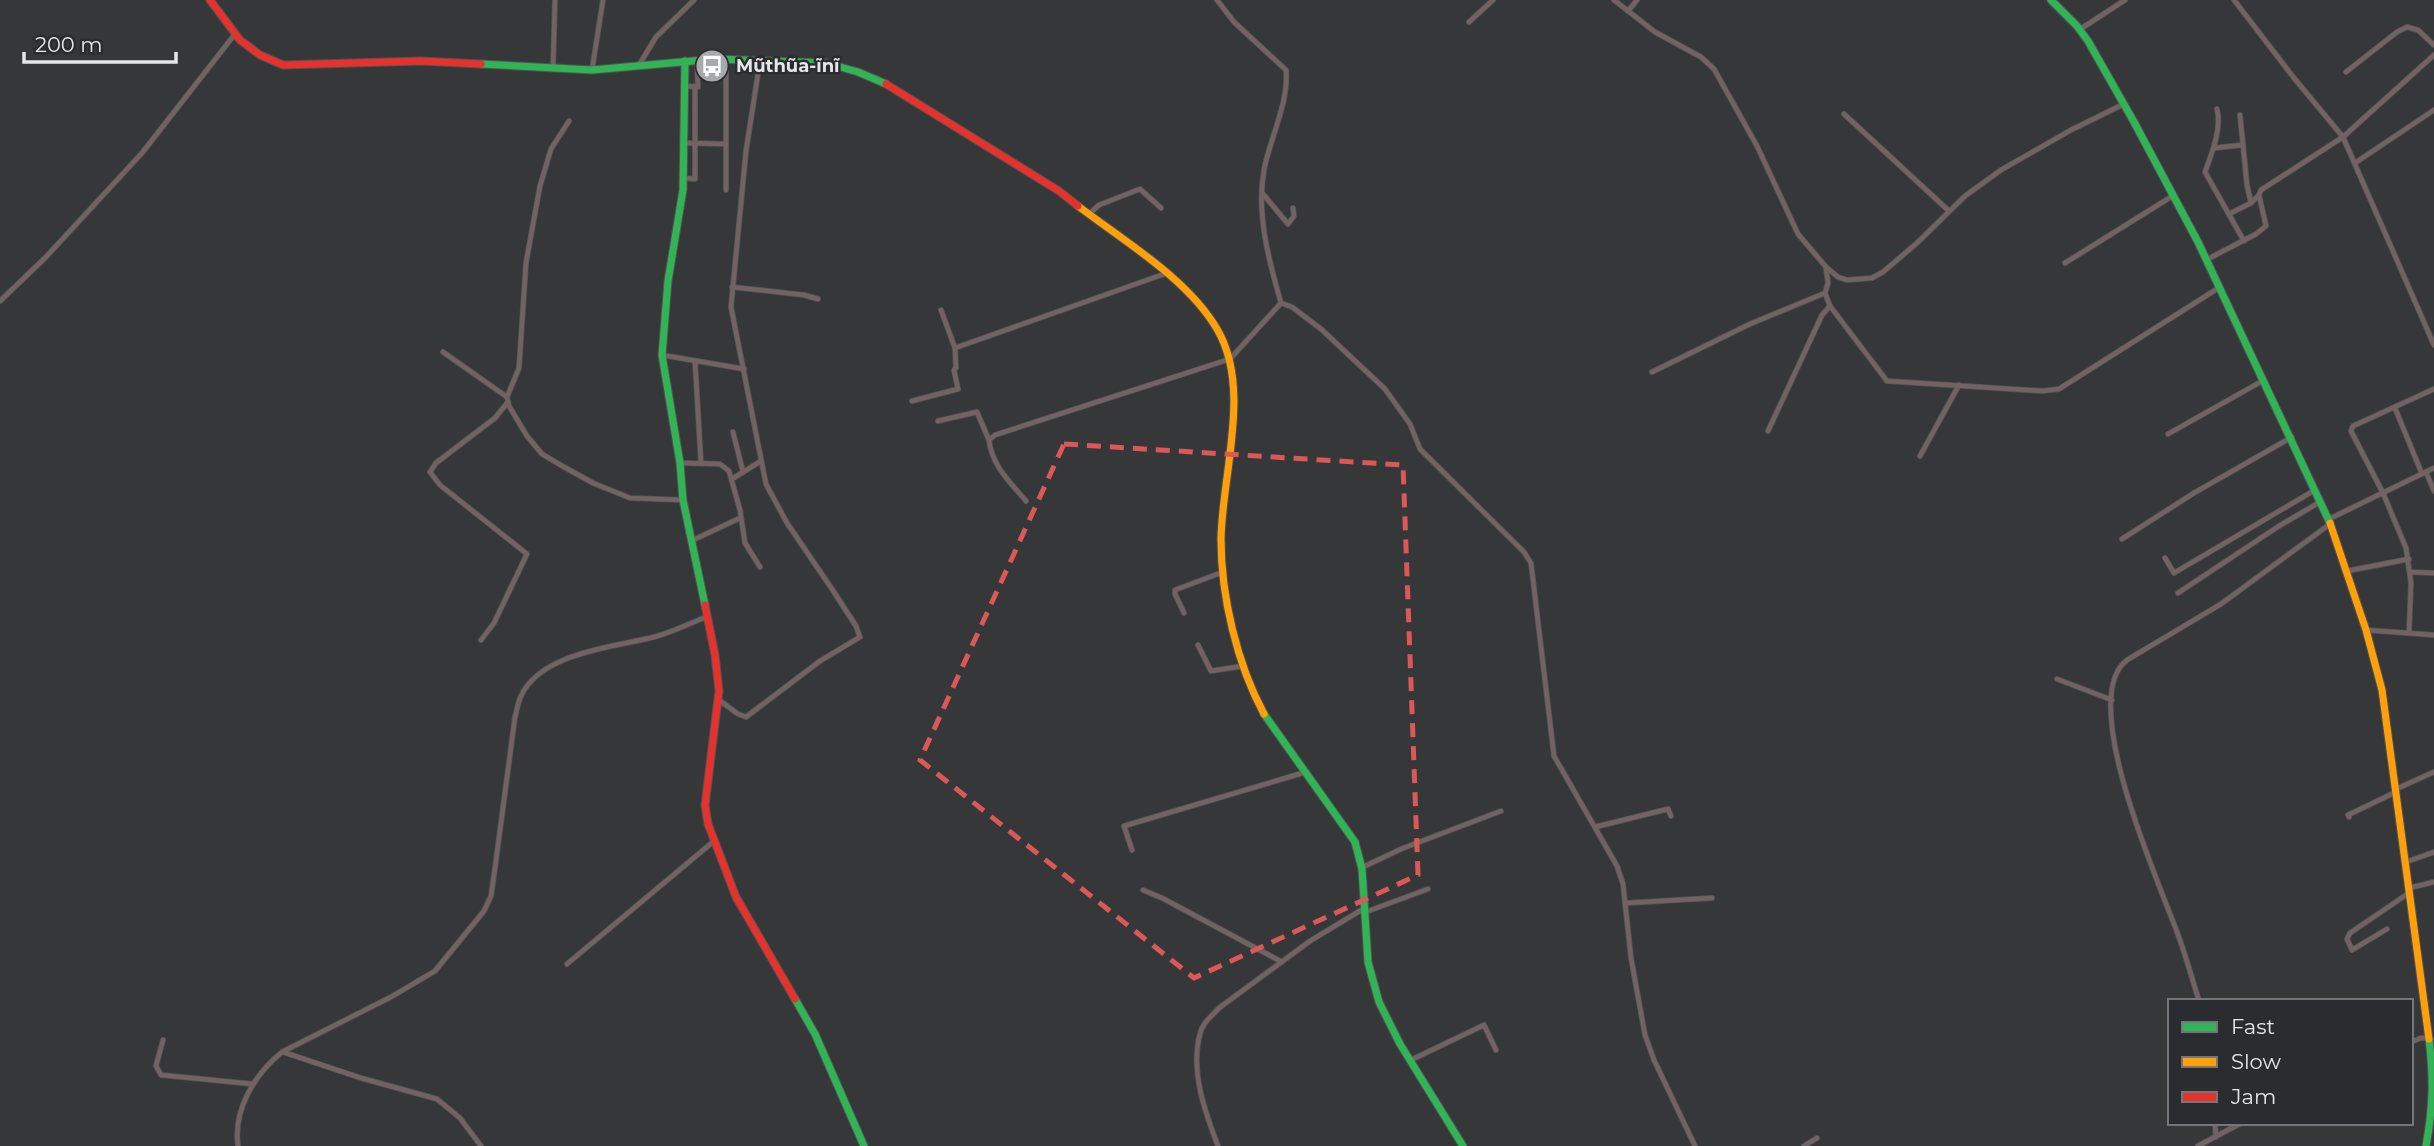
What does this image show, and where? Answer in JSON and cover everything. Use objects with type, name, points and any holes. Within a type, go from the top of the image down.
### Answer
[{"type":"street","points":[[210,0],[235,34],[254,53],[268,61],[284,65],[394,61],[462,62],[592,70],[697,60],[760,60],[826,63],[858,72],[885,83],[1042,180],[1168,272],[1200,304],[1224,342],[1230,359],[1233,415],[1223,519],[1223,572],[1243,666],[1256,700],[1348,829],[1357,848],[1371,978],[1389,1024],[1454,1127],[1463,1146]]},
{"type":"street","points":[[553,68],[555,0]]},
{"type":"street","points":[[592,70],[603,0]]},
{"type":"street","points":[[639,65],[656,37],[694,0]]},
{"type":"street","points":[[1217,0],[1234,22],[1286,70],[1283,99],[1263,173],[1262,193],[1266,247],[1281,303]]},
{"type":"street","points":[[1469,22],[1493,0]]},
{"type":"street","points":[[1614,0],[1655,32],[1701,57],[1714,69],[1757,146],[1798,234],[1826,267],[1847,279],[1872,278],[1883,272],[1980,184],[2071,130],[2124,104]]},
{"type":"street","points":[[1628,11],[1637,0]]},
{"type":"street","points":[[2050,0],[2079,30],[2174,195],[2292,437],[2330,521],[2347,571],[2382,691],[2406,862],[2434,1073],[2432,1111],[2426,1146]]},
{"type":"street","points":[[2079,30],[2125,0]]},
{"type":"street","points":[[2234,0],[2343,138],[2434,345]]},
{"type":"street","points":[[2346,72],[2407,26],[2417,30],[2434,45]]},
{"type":"street","points":[[0,301],[45,258],[142,153],[235,34]]},
{"type":"street","points":[[2230,214],[2251,203],[2267,185],[2343,138],[2432,61],[2434,55]]},
{"type":"street","points":[[685,86],[698,87],[697,60]]},
{"type":"street","points":[[726,60],[726,191]]},
{"type":"street","points":[[719,700],[746,717],[820,662],[860,637],[850,617],[775,503],[766,484],[731,307],[746,151],[760,60]]},
{"type":"street","points":[[685,61],[683,178],[668,281],[662,355],[663,377],[680,463],[683,500],[715,655],[719,700],[705,805],[708,824],[736,897],[815,1034],[864,1146]]},
{"type":"street","points":[[683,178],[695,179],[695,86]]},
{"type":"street","points":[[2217,109],[2214,148],[2205,172],[2244,241]]},
{"type":"street","points":[[2354,163],[2434,110]]},
{"type":"street","points":[[1844,114],[1949,211]]},
{"type":"street","points":[[2240,115],[2251,203]]},
{"type":"street","points":[[481,640],[494,623],[527,554],[440,485],[430,472],[436,463],[495,418],[508,400],[519,368],[526,264],[541,186],[551,149],[569,121]]},
{"type":"street","points":[[685,143],[726,144]]},
{"type":"street","points":[[2214,148],[2242,145]]},
{"type":"street","points":[[1088,215],[1099,205],[1140,189],[1161,208]]},
{"type":"street","points":[[1262,193],[1288,224],[1294,216],[1293,208]]},
{"type":"street","points":[[2065,263],[2174,195]]},
{"type":"street","points":[[2206,260],[2244,241],[2266,226],[2259,195]]},
{"type":"street","points":[[1826,267],[1828,283],[1825,293],[1830,306],[1887,381],[2055,391],[2220,287]]},
{"type":"street","points":[[956,348],[1168,272]]},
{"type":"street","points":[[732,287],[818,299]]},
{"type":"street","points":[[1651,372],[1750,324],[1825,293]]},
{"type":"street","points":[[989,440],[995,435],[1230,359],[1281,303]]},
{"type":"street","points":[[1281,303],[1292,307],[1321,329],[1385,390],[1410,424],[1420,449],[1524,552],[1531,563],[1554,756],[1595,827],[1623,884],[1631,958],[1645,1035],[1695,1146]]},
{"type":"street","points":[[1768,431],[1822,315],[1830,306]]},
{"type":"street","points":[[912,401],[958,389],[954,370],[956,348],[941,310]]},
{"type":"street","points":[[443,352],[508,400],[527,436],[542,454],[593,483],[630,498],[683,500]]},
{"type":"street","points":[[662,355],[744,369]]},
{"type":"street","points":[[695,361],[701,463]]},
{"type":"street","points":[[2168,434],[2264,380]]},
{"type":"street","points":[[1920,456],[1959,385]]},
{"type":"street","points":[[2409,633],[2410,572],[2405,544],[2384,494],[2351,431],[2353,426],[2434,388]]},
{"type":"street","points":[[2395,408],[2434,491]]},
{"type":"street","points":[[938,421],[977,412],[996,465],[1026,501]]},
{"type":"street","points":[[733,432],[743,472]]},
{"type":"street","points":[[2122,539],[2176,504],[2292,437]]},
{"type":"street","points":[[732,479],[761,461]]},
{"type":"street","points":[[680,463],[720,464],[726,467],[732,479],[745,543],[760,567]]},
{"type":"street","points":[[2198,999],[2174,923],[2150,866],[2129,804],[2114,737],[2112,700],[2119,666],[2221,604],[2330,521],[2434,468]]},
{"type":"street","points":[[2165,558],[2174,573],[2315,490]]},
{"type":"street","points":[[2178,593],[2320,502]]},
{"type":"street","points":[[691,541],[740,518]]},
{"type":"street","points":[[2347,571],[2409,559]]},
{"type":"street","points":[[1184,613],[1175,590],[1223,572]]},
{"type":"street","points":[[2410,572],[2434,573]]},
{"type":"street","points":[[238,1146],[245,1098],[269,1063],[282,1052],[391,997],[435,971],[484,911],[491,896],[515,717],[521,695],[535,677],[551,666],[573,657],[610,645],[651,638],[706,617]]},
{"type":"street","points":[[2365,630],[2434,635]]},
{"type":"street","points":[[1198,645],[1211,671],[1243,666]]},
{"type":"street","points":[[2057,679],[2112,700]]},
{"type":"street","points":[[1132,850],[1124,826],[1307,772]]},
{"type":"street","points":[[2349,817],[2348,814],[2434,772]]},
{"type":"street","points":[[1595,827],[1668,809],[1671,816]]},
{"type":"street","points":[[1361,868],[1401,849],[1501,811]]},
{"type":"street","points":[[567,964],[714,841]]},
{"type":"street","points":[[2406,862],[2434,852]]},
{"type":"street","points":[[2387,929],[2353,950],[2347,939],[2350,933],[2409,890],[2434,882]]},
{"type":"street","points":[[1218,1146],[1197,1074],[1200,1032],[1206,1021],[1219,1008],[1310,941],[1363,911],[1428,889]]},
{"type":"street","points":[[1143,890],[1282,962]]},
{"type":"street","points":[[1626,903],[1712,898]]},
{"type":"street","points":[[1411,1060],[1484,1025],[1496,1050]]},
{"type":"street","points":[[2413,1041],[2429,1038]]},
{"type":"street","points":[[163,1040],[156,1066],[161,1075],[253,1084]]},
{"type":"street","points":[[282,1052],[437,1099],[460,1118],[481,1146]]},
{"type":"street","points":[[2215,1125],[2216,1137]]},
{"type":"street","points":[[2198,1146],[2237,1125]]},
{"type":"street","points":[[1804,1146],[1817,1138]]},
{"type":"highlighted area","points":[[1064,444],[1403,465],[1418,875],[1194,978],[920,760]]},
{"type":"traffic: fast","points":[[2051,0],[2088,41],[2134,122],[2198,242],[2330,523]]},
{"type":"traffic: fast","points":[[481,64],[592,70],[715,59],[826,63],[886,84]]},
{"type":"traffic: fast","points":[[685,61],[683,190],[668,281],[662,355],[680,463],[683,500],[705,605]]},
{"type":"traffic: fast","points":[[1264,714],[1355,842],[1362,869],[1368,962],[1379,1002],[1400,1044],[1463,1146]]},
{"type":"traffic: fast","points":[[795,999],[815,1034],[864,1146]]},
{"type":"traffic: fast","points":[[2426,1146],[2432,1093],[2429,1039]]},
{"type":"traffic: slow","points":[[1078,206],[1154,262],[1190,294],[1217,329],[1227,352],[1233,378],[1234,404],[1221,539],[1224,583],[1239,652],[1264,714]]},
{"type":"traffic: slow","points":[[2330,523],[2366,630],[2382,690],[2429,1039]]},
{"type":"traffic: jam","points":[[210,0],[240,40],[260,55],[283,65],[421,61],[481,64]]},
{"type":"traffic: jam","points":[[886,84],[1059,191],[1078,206]]},
{"type":"traffic: jam","points":[[705,605],[719,691],[705,805],[708,824],[736,897],[795,999]]},
{"type":"place","name":"Mũthũa-ĩnĩ","points":[[712,66]]}]
